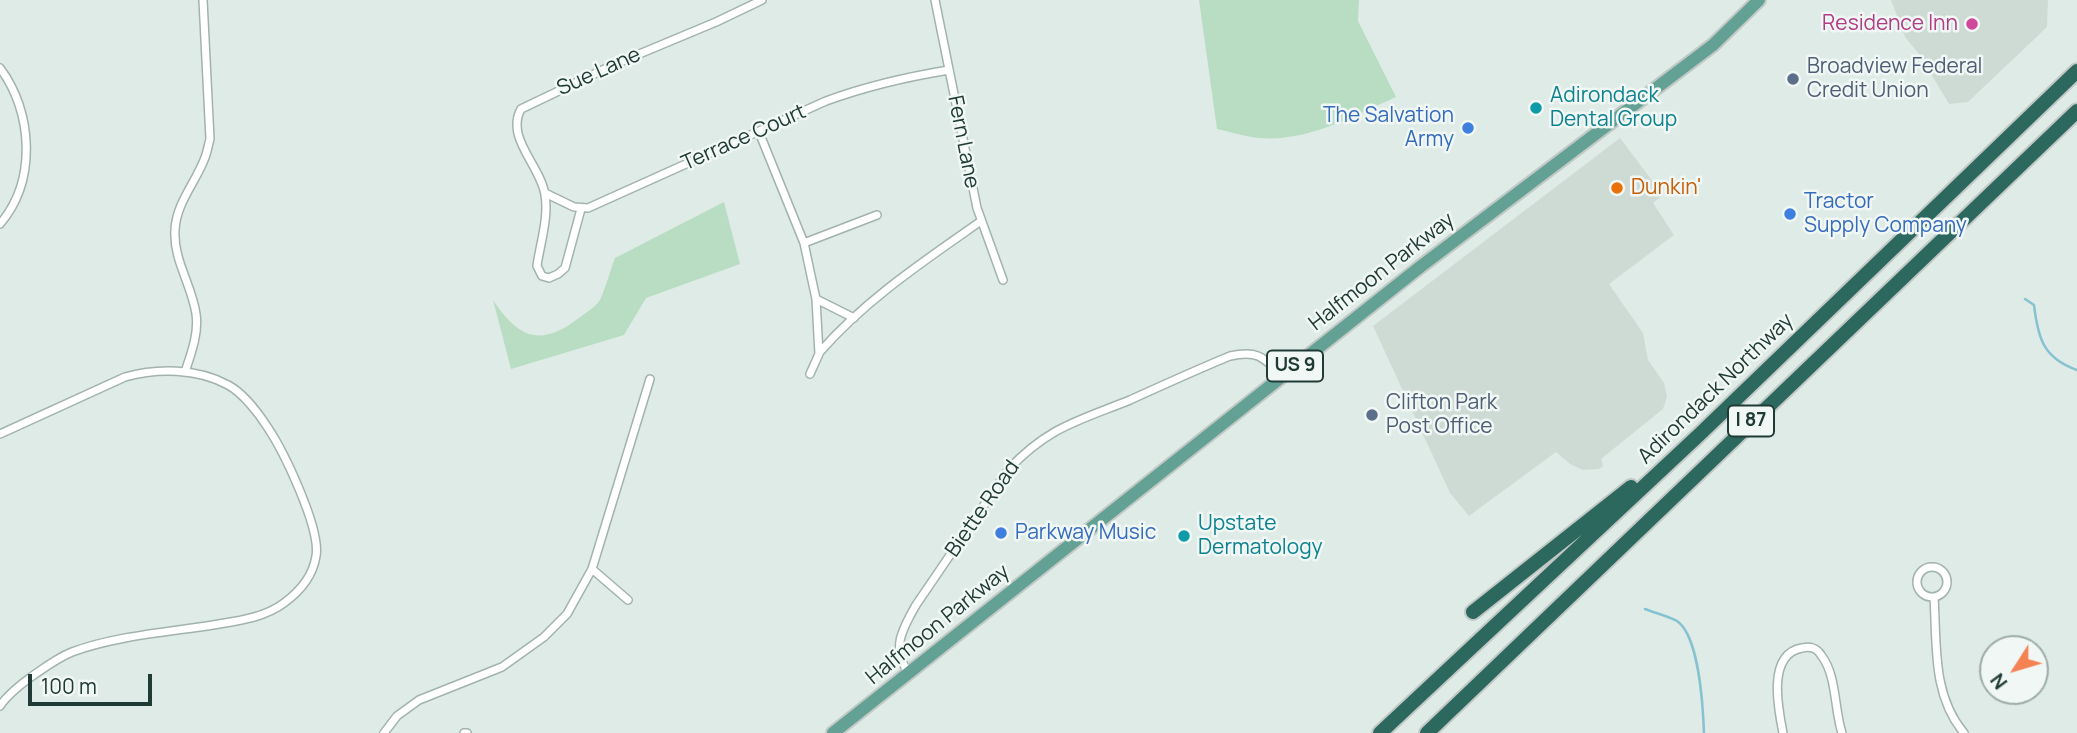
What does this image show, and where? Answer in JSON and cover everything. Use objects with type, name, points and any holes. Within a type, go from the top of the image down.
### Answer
[{"type":"highway","name":"Adirondack Northway","points":[[1380,733],[1701,433],[2077,71]]},
{"type":"highway","name":"I 87","points":[[1426,733],[2077,111]]},
{"type":"highway","points":[[1473,612],[1701,433]]},
{"type":"main road","name":"Halfmoon Parkway","points":[[833,733],[1505,200],[1713,45],[1759,0]]},
{"type":"street","points":[[185,372],[195,338],[196,314],[181,268],[175,228],[178,213],[204,159],[210,139],[203,0]]},
{"type":"street","name":"Sue Lane","points":[[545,193],[517,133],[516,122],[521,109],[613,65],[762,0]]},
{"type":"street","name":"Fern Lane","points":[[935,0],[976,208],[1003,280]]},
{"type":"street","points":[[0,68],[17,98],[25,124],[27,156],[24,177],[8,214],[0,224]]},
{"type":"street","name":"Terrace Court","points":[[581,209],[600,204],[826,101],[900,78],[949,70]]},
{"type":"street","points":[[759,132],[804,243],[816,299],[819,354]]},
{"type":"street","points":[[545,193],[581,209],[565,268],[549,278],[542,276],[537,266],[545,193]]},
{"type":"street","points":[[804,243],[877,215]]},
{"type":"street","points":[[810,374],[819,354],[854,318],[902,277],[981,220]]},
{"type":"street","points":[[816,299],[854,318]]},
{"type":"street","name":"Biette Road","points":[[909,673],[898,650],[903,628],[1008,470],[1025,452],[1066,424],[1230,356],[1258,354],[1283,376]]},
{"type":"street","points":[[0,434],[125,377],[144,372],[185,372],[231,387],[268,428],[298,488],[316,541],[316,555],[311,572],[295,595],[271,612],[243,620],[95,645],[70,653],[20,685],[0,706]]},
{"type":"street","points":[[384,733],[397,716],[419,700],[502,667],[544,637],[566,614],[592,569],[650,379]]},
{"type":"street","points":[[1932,566],[1944,572],[1947,581],[1942,594],[1934,597],[1920,592],[1916,583],[1923,570],[1932,566]]},
{"type":"street","points":[[592,569],[628,600]]},
{"type":"street","points":[[1934,597],[1940,684],[1944,700],[1965,733]]},
{"type":"street","points":[[1783,733],[1778,695],[1780,667],[1783,659],[1793,651],[1812,648],[1819,652],[1826,662],[1842,733]]},
{"type":"shaded area","points":[[1891,0],[2048,0],[2047,27],[1968,102],[1949,104],[1919,54],[1905,37]]},
{"type":"shaded area","points":[[1620,138],[1663,195],[1653,203],[1674,235],[1609,284],[1643,333],[1648,360],[1664,383],[1667,397],[1663,409],[1601,459],[1603,466],[1599,469],[1583,470],[1570,464],[1556,452],[1469,516],[1450,493],[1373,326]]},
{"type":"green space","points":[[1199,0],[1359,0],[1358,21],[1396,97],[1330,126],[1295,136],[1260,138],[1217,129]]},
{"type":"green space","points":[[724,202],[740,264],[646,298],[624,335],[511,369],[493,300],[512,323],[522,330],[532,335],[553,333],[598,303],[615,258]]},
{"type":"waterway","points":[[2025,299],[2034,305],[2044,345],[2056,359],[2077,370]]},
{"type":"waterway","points":[[1645,609],[1677,621],[1690,641],[1698,673],[1704,733]]},
{"type":"place","name":"Residence Inn","points":[[1972,24]]},
{"type":"place","name":"Broadview Federal Credit Union","points":[[1793,79]]},
{"type":"place","name":"Adirondack Dental Group","points":[[1536,108]]},
{"type":"place","name":"The Salvation Army","points":[[1468,128]]},
{"type":"place","name":"Dunkin'","points":[[1617,188]]},
{"type":"place","name":"Tractor Supply Company","points":[[1790,214]]},
{"type":"place","name":"Clifton Park Post Office","points":[[1372,415]]},
{"type":"place","name":"Parkway Music","points":[[1001,533]]},
{"type":"place","name":"Upstate Dermatology","points":[[1184,536]]}]
